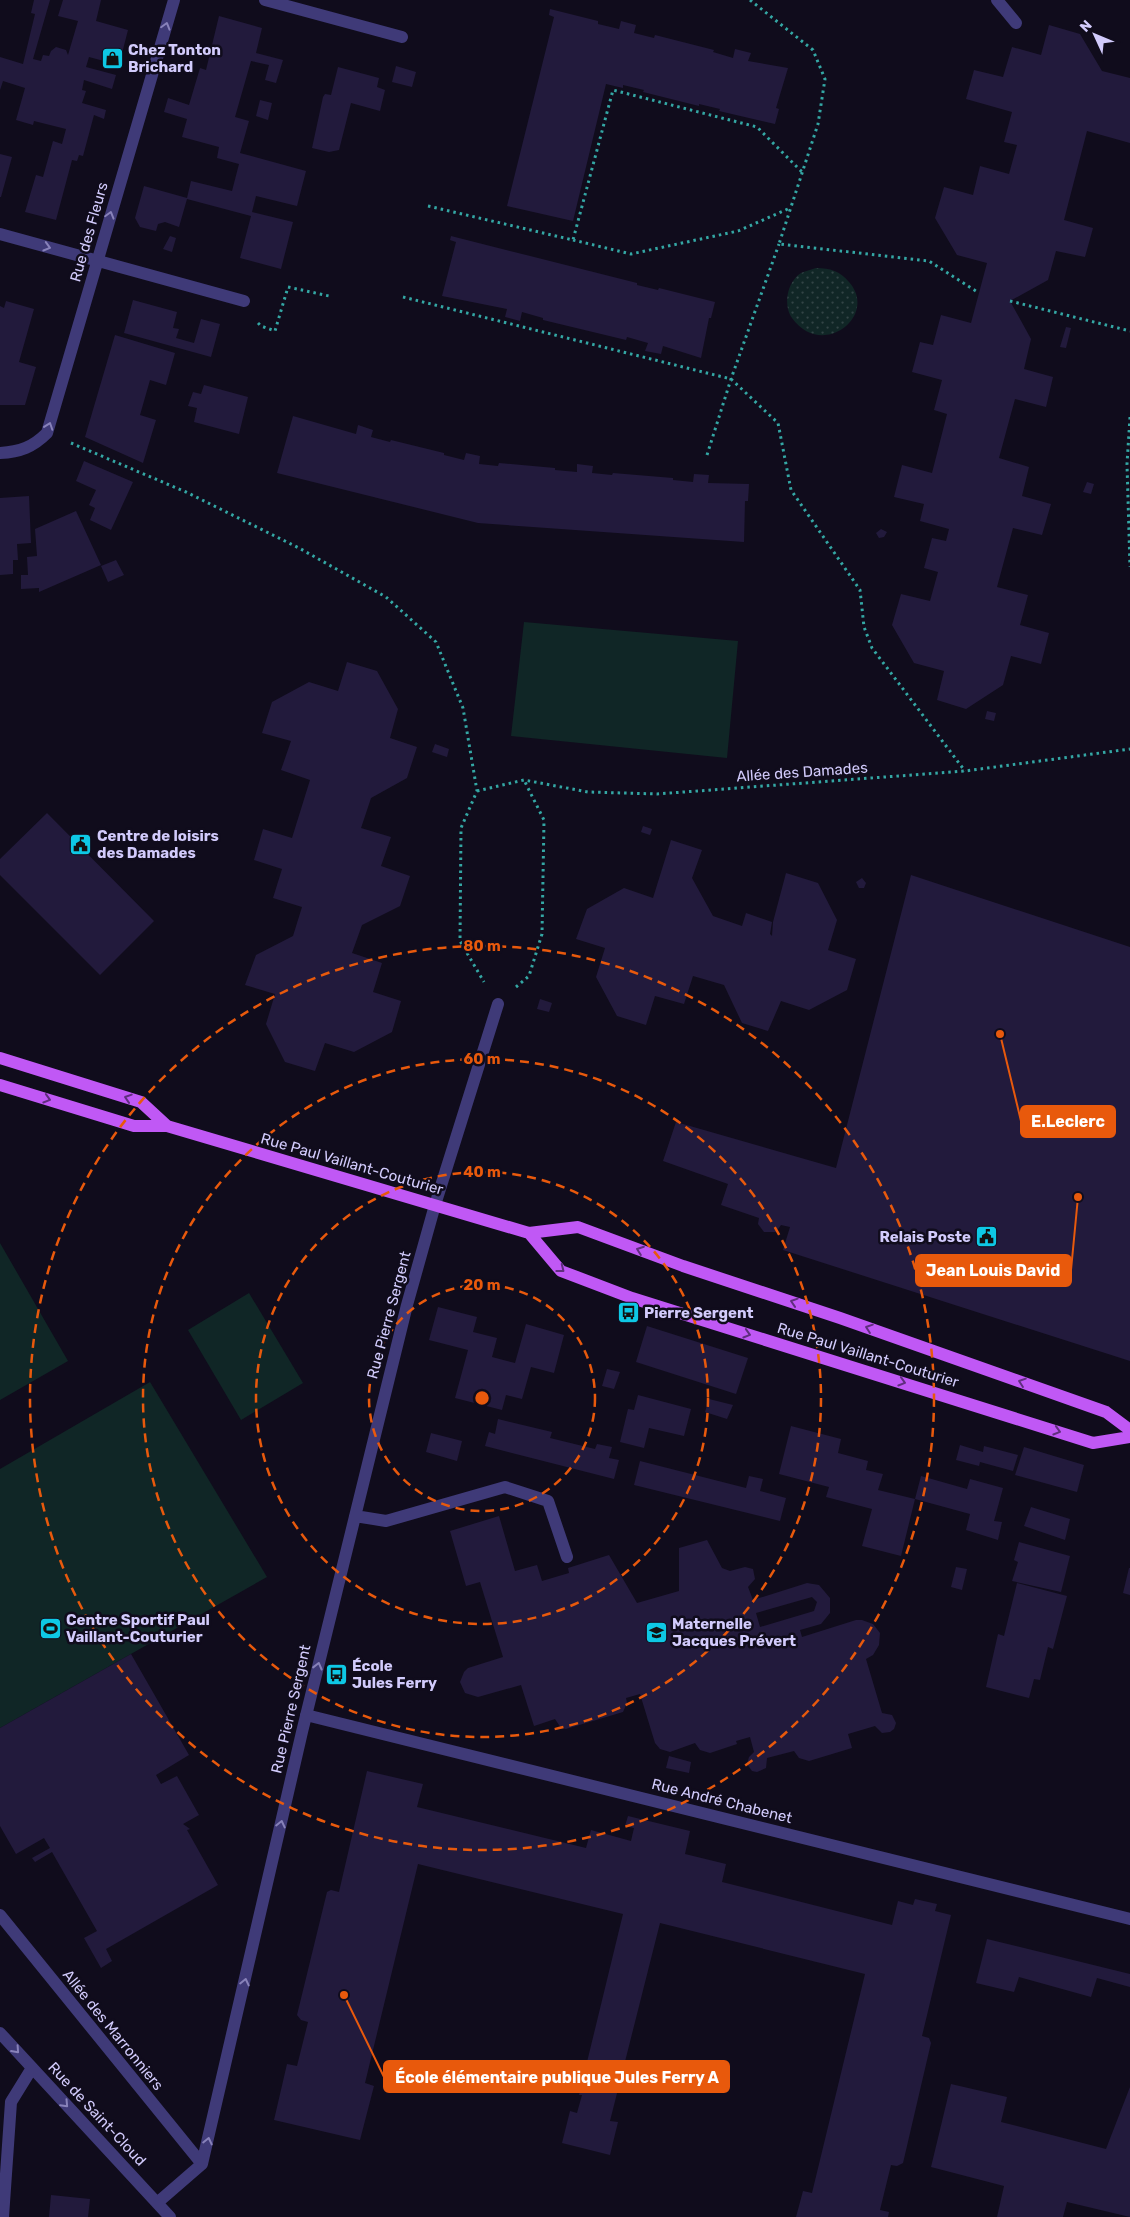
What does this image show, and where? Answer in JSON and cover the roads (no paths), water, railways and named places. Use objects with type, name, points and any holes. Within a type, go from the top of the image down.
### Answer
[{"type":"main road","name":"Rue Paul Vaillant-Couturier","points":[[0,1058],[141,1102],[167,1126]]},
{"type":"main road","name":"Rue Paul Vaillant-Couturier","points":[[0,1085],[134,1126],[167,1126],[529,1233],[578,1227],[682,1266],[840,1318],[1106,1412],[1130,1430]]},
{"type":"main road","name":"Rue Paul Vaillant-Couturier","points":[[529,1233],[561,1271],[632,1298],[1093,1443],[1130,1437]]},
{"type":"street","name":"Rue des Fleurs","points":[[6,453],[34,446],[47,433],[174,0]]},
{"type":"street","points":[[265,0],[402,37]]},
{"type":"street","points":[[997,0],[1016,23]]},
{"type":"street","points":[[0,234],[244,301]]},
{"type":"street","name":"Rue Pierre Sergent","points":[[202,2164],[306,1715],[407,1305],[435,1205],[498,1004]]},
{"type":"street","points":[[355,1516],[386,1522],[505,1488],[548,1500],[567,1557]]},
{"type":"street","name":"Rue André Chabenet","points":[[306,1715],[1130,1919]]},
{"type":"street","name":"Allée des Marronniers","points":[[0,1915],[202,2164]]},
{"type":"street","name":"Rue de Saint-Cloud","points":[[0,2033],[170,2217]]},
{"type":"street","points":[[3,2217],[11,2102],[32,2068]]},
{"type":"street","points":[[157,2203],[202,2164]]},
{"type":"place","name":"Chez Tonton Brichard","points":[[112,59]]},
{"type":"place","name":"Centre de loisirs des Damades","points":[[81,845]]},
{"type":"place","name":"E.Leclerc","points":[[1000,1034]]},
{"type":"place","name":"Jean Louis David","points":[[1078,1197]]},
{"type":"place","name":"Relais Poste","points":[[987,1237]]},
{"type":"place","name":"Pierre Sergent","points":[[628,1313]]},
{"type":"place","name":"Centre Sportif Paul Vaillant-Couturier","points":[[50,1629]]},
{"type":"place","name":"Maternelle Jacques Prévert","points":[[656,1633]]},
{"type":"place","name":"École Jules Ferry","points":[[336,1675]]},
{"type":"place","name":"École élémentaire publique Jules Ferry A","points":[[344,1995]]}]
